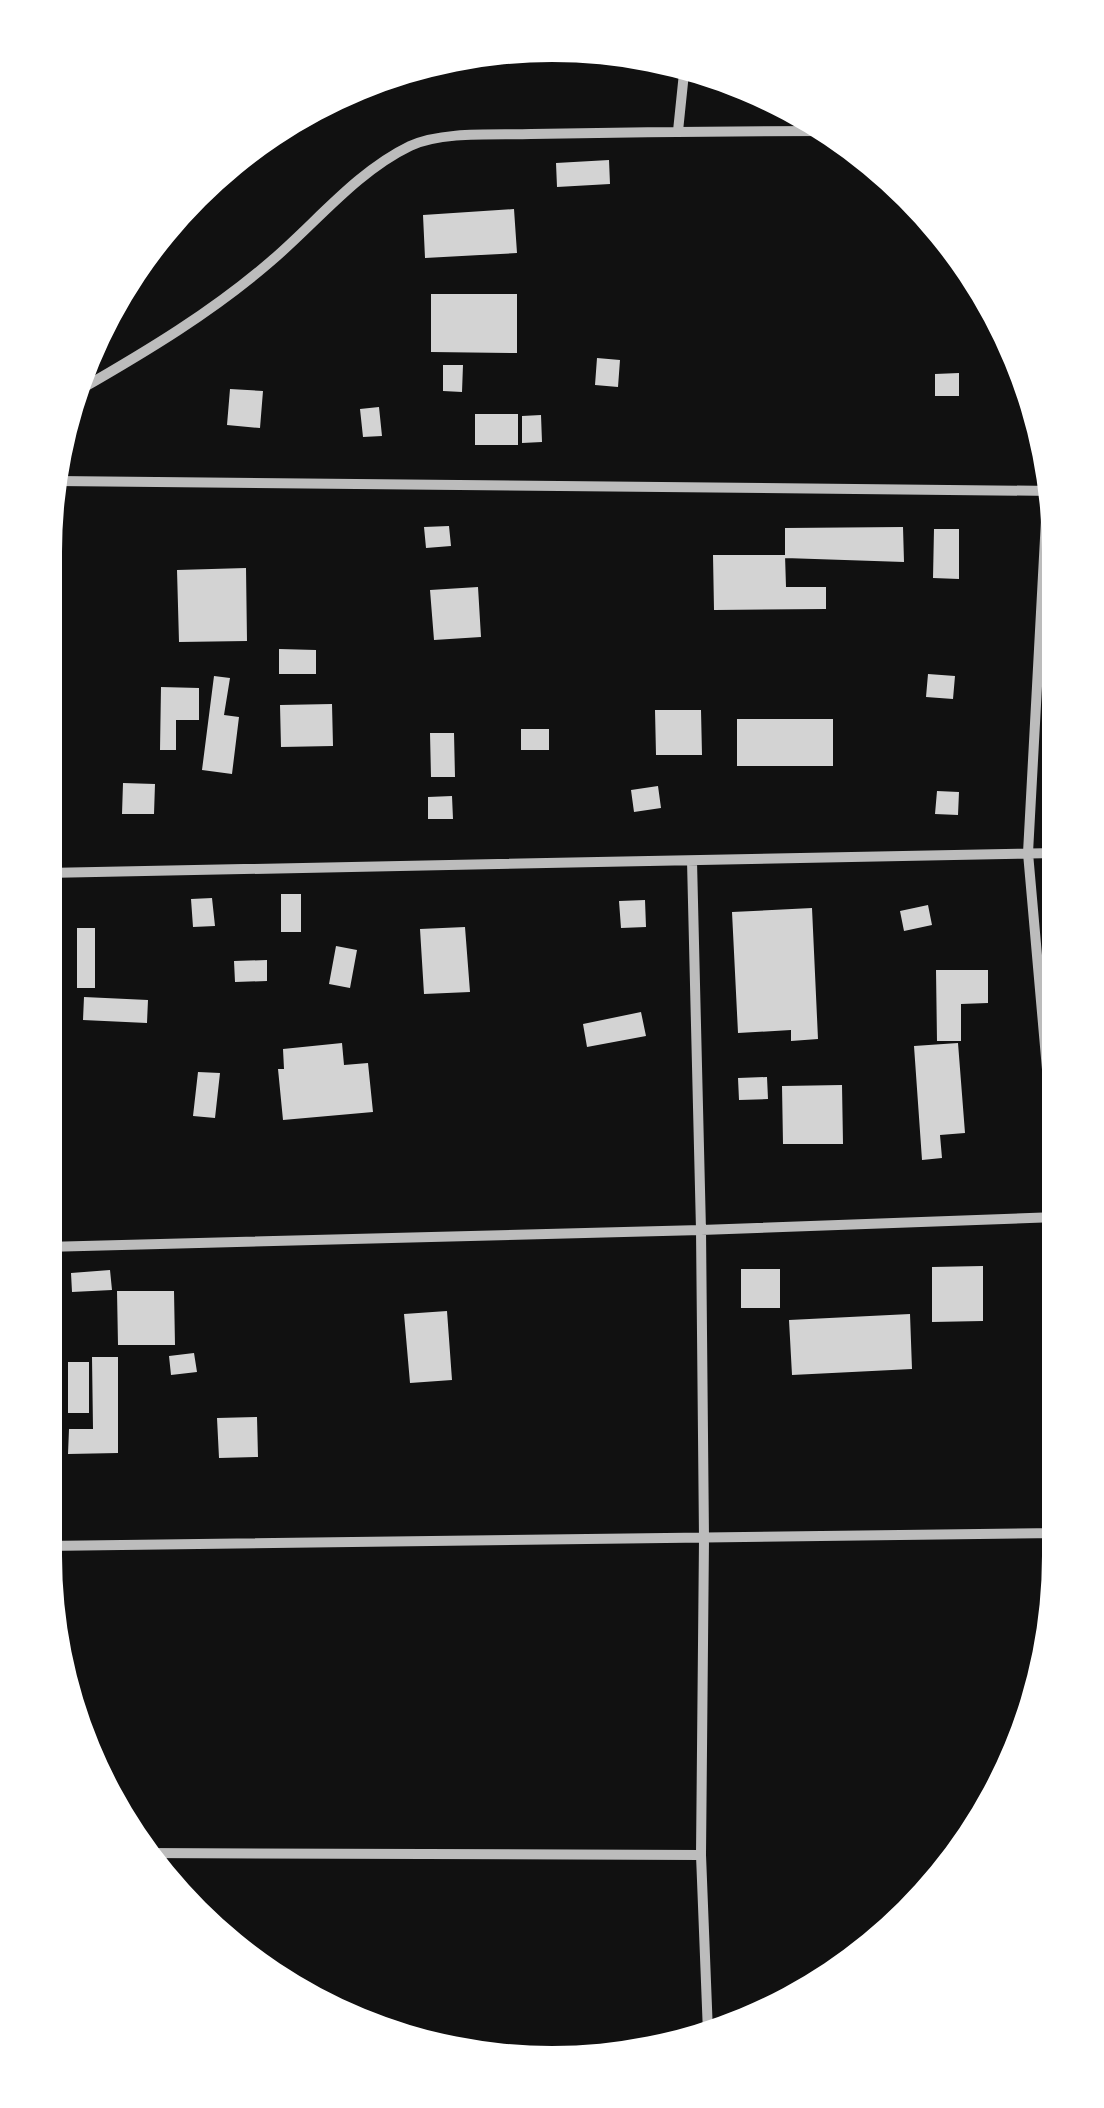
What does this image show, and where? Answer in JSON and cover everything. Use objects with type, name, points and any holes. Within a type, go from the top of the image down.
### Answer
[{"type":"street","points":[[678,130],[683,80]]},
{"type":"street","points":[[93,381],[216,306],[272,261],[331,204],[413,145],[460,136],[678,130],[803,132]]},
{"type":"street","points":[[68,481],[1037,491]]},
{"type":"street","points":[[1042,633],[1028,853],[1042,1013]]},
{"type":"street","points":[[63,873],[1042,853]]},
{"type":"street","points":[[692,860],[702,1230],[701,1854],[708,2020]]},
{"type":"street","points":[[63,1246],[1042,1218]]},
{"type":"street","points":[[63,1546],[1042,1533]]},
{"type":"street","points":[[163,1853],[701,1854]]},
{"type":"building","points":[[609,160],[610,184],[557,187],[556,163]]},
{"type":"building","points":[[514,209],[517,253],[425,258],[423,215]]},
{"type":"building","points":[[431,294],[517,294],[517,353],[431,352]]},
{"type":"building","points":[[597,358],[620,360],[618,387],[595,385]]},
{"type":"building","points":[[443,365],[463,365],[462,392],[443,391]]},
{"type":"building","points":[[959,373],[959,396],[935,396],[935,374]]},
{"type":"building","points":[[230,389],[263,391],[260,428],[227,425]]},
{"type":"building","points":[[379,407],[382,436],[363,437],[360,409]]},
{"type":"building","points":[[475,414],[518,414],[518,445],[475,445]]},
{"type":"building","points":[[541,415],[542,442],[522,443],[522,416]]},
{"type":"building","points":[[449,526],[451,546],[426,548],[424,527]]},
{"type":"building","points":[[903,527],[904,562],[785,558],[785,528]]},
{"type":"building","points":[[934,529],[959,529],[959,579],[933,578]]},
{"type":"building","points":[[713,555],[785,555],[786,587],[826,587],[826,609],[714,610]]},
{"type":"building","points":[[246,568],[247,641],[179,642],[177,570]]},
{"type":"building","points":[[478,587],[481,637],[434,640],[430,590]]},
{"type":"building","points":[[279,649],[316,650],[316,674],[279,674]]},
{"type":"building","points":[[928,674],[955,676],[953,699],[926,697]]},
{"type":"building","points":[[214,676],[230,678],[224,715],[239,717],[232,774],[202,770]]},
{"type":"building","points":[[161,687],[199,688],[199,720],[176,720],[176,750],[160,750]]},
{"type":"building","points":[[332,704],[333,746],[281,747],[280,705]]},
{"type":"building","points":[[655,710],[701,710],[702,755],[656,755]]},
{"type":"building","points":[[737,719],[833,719],[833,766],[737,766]]},
{"type":"building","points":[[521,729],[549,729],[549,750],[521,750]]},
{"type":"building","points":[[430,733],[454,733],[455,777],[431,777]]},
{"type":"building","points":[[123,783],[155,784],[154,814],[122,814]]},
{"type":"building","points":[[658,786],[661,808],[634,812],[631,790]]},
{"type":"building","points":[[937,791],[959,792],[958,815],[935,814]]},
{"type":"building","points":[[452,796],[453,819],[428,819],[428,797]]},
{"type":"building","points":[[281,894],[301,894],[301,932],[281,932]]},
{"type":"building","points":[[212,898],[215,926],[193,927],[191,899]]},
{"type":"building","points":[[645,900],[646,927],[621,928],[619,901]]},
{"type":"building","points":[[928,905],[932,925],[904,931],[900,911]]},
{"type":"building","points":[[812,908],[818,1039],[791,1041],[791,1030],[738,1033],[732,912]]},
{"type":"building","points":[[465,927],[470,992],[424,994],[420,929]]},
{"type":"building","points":[[77,928],[95,928],[95,988],[77,988]]},
{"type":"building","points":[[336,946],[357,950],[350,988],[329,984]]},
{"type":"building","points":[[267,960],[267,981],[235,982],[234,961]]},
{"type":"building","points":[[936,970],[988,970],[988,1003],[961,1004],[961,1041],[937,1041]]},
{"type":"building","points":[[84,997],[148,1000],[147,1023],[83,1020]]},
{"type":"building","points":[[641,1012],[646,1036],[587,1047],[583,1024]]},
{"type":"building","points":[[342,1043],[344,1065],[368,1063],[373,1112],[283,1120],[278,1069],[284,1069],[283,1049]]},
{"type":"building","points":[[958,1043],[965,1133],[940,1135],[942,1158],[922,1160],[914,1046]]},
{"type":"building","points":[[198,1072],[220,1073],[215,1118],[193,1116]]},
{"type":"building","points":[[767,1077],[768,1099],[739,1100],[738,1078]]},
{"type":"building","points":[[842,1085],[843,1144],[783,1144],[782,1086]]},
{"type":"building","points":[[983,1266],[983,1321],[932,1322],[932,1267]]},
{"type":"building","points":[[741,1269],[780,1269],[780,1308],[741,1308]]},
{"type":"building","points":[[110,1270],[112,1290],[72,1292],[71,1273]]},
{"type":"building","points":[[117,1291],[174,1291],[175,1345],[118,1345]]},
{"type":"building","points":[[447,1311],[452,1380],[410,1383],[404,1314]]},
{"type":"building","points":[[910,1314],[912,1369],[792,1375],[789,1320]]},
{"type":"building","points":[[194,1353],[197,1372],[171,1375],[169,1356]]},
{"type":"building","points":[[92,1357],[118,1357],[118,1453],[68,1454],[69,1429],[93,1429]]},
{"type":"building","points":[[68,1362],[89,1362],[89,1413],[68,1413]]},
{"type":"building","points":[[257,1417],[258,1457],[219,1458],[217,1418]]}]
